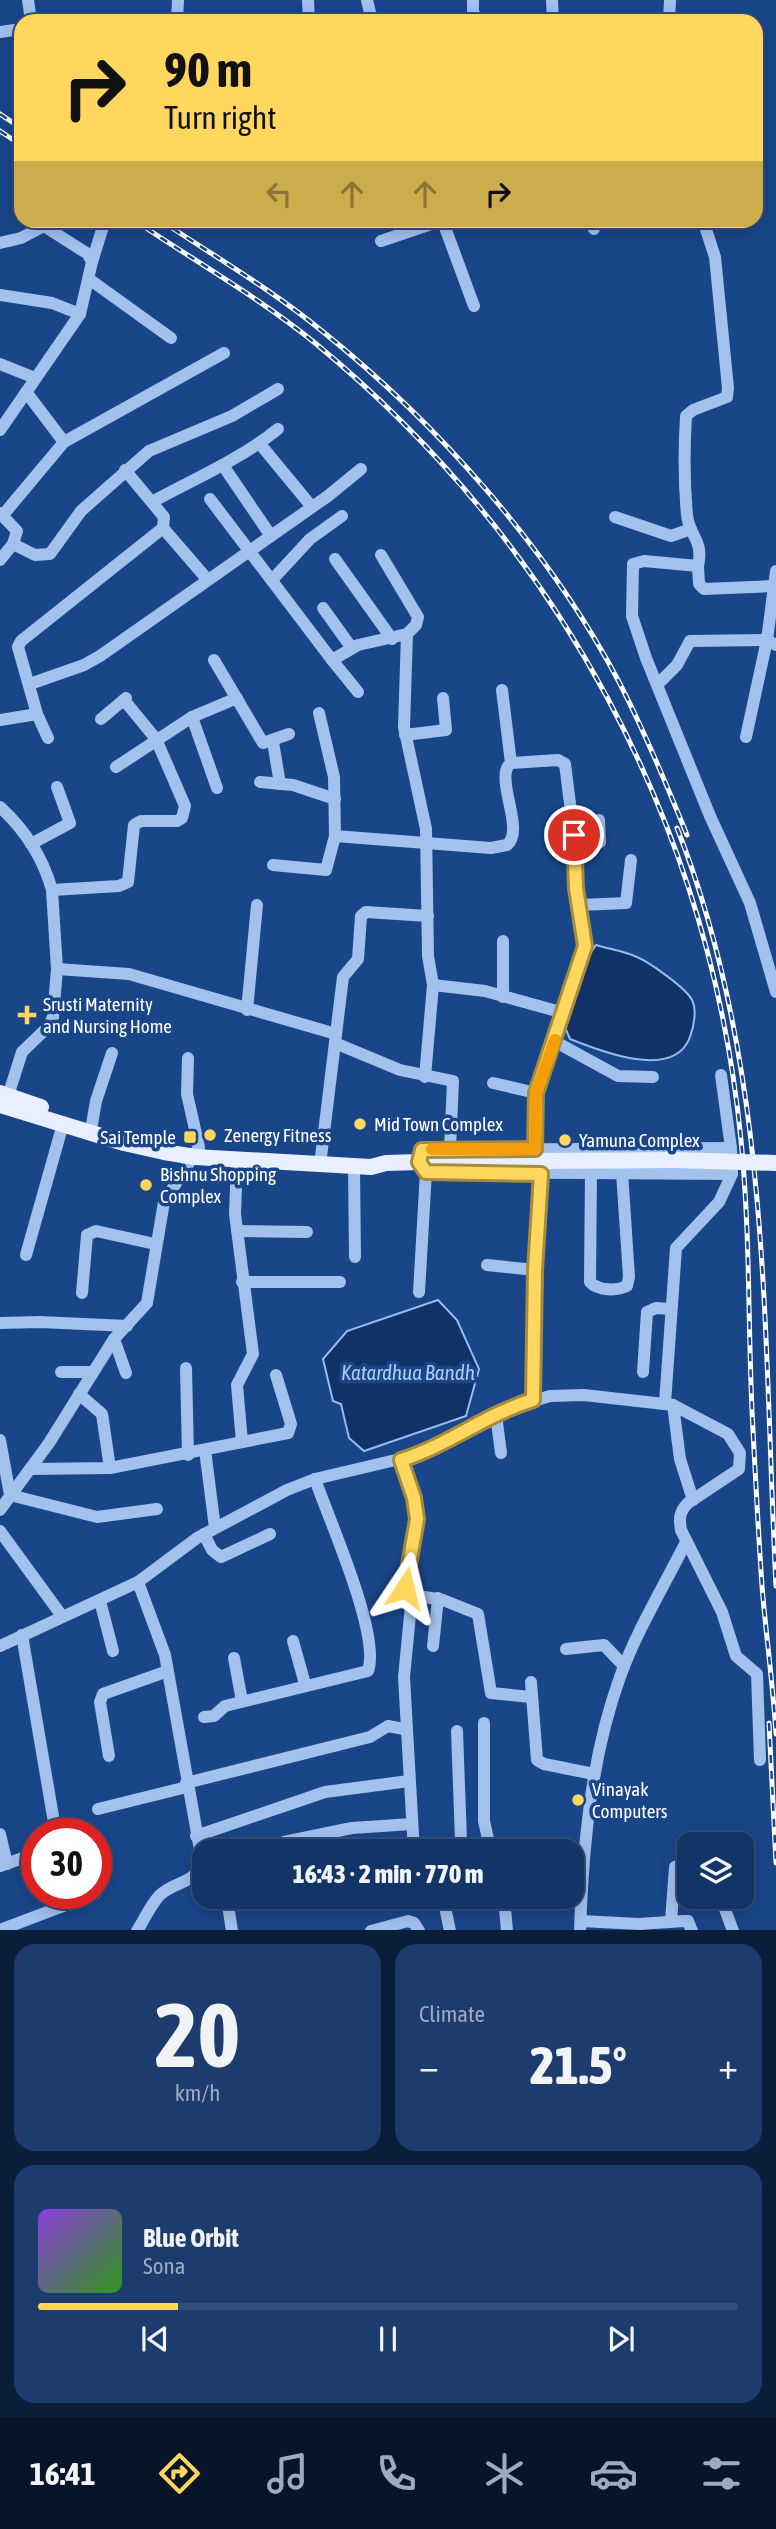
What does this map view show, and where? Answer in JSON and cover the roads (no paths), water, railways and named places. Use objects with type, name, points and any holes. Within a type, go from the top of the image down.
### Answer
[{"type":"main road","points":[[3,1098],[197,1152],[371,1159],[386,1163],[427,1165],[676,1160],[776,1163]]},
{"type":"main road","points":[[3,1098],[63,1125],[124,1143],[237,1159],[371,1167],[386,1163]]},
{"type":"street","points":[[0,243],[20,238],[40,228]]},
{"type":"street","points":[[47,228],[88,254],[92,261]]},
{"type":"street","points":[[0,430],[80,313],[92,261],[103,228]]},
{"type":"street","points":[[382,241],[422,228]]},
{"type":"street","points":[[446,228],[474,306]]},
{"type":"street","points":[[706,228],[715,257],[728,388],[726,397],[722,400],[693,410],[686,416],[687,517],[698,540],[699,584],[704,589],[774,586]]},
{"type":"street","points":[[89,279],[172,338]]},
{"type":"street","points":[[0,295],[52,303],[80,313]]},
{"type":"street","points":[[0,560],[13,544],[16,530],[1,514],[64,442],[224,353]]},
{"type":"street","points":[[0,364],[35,378]]},
{"type":"street","points":[[13,544],[35,555],[50,554],[81,511],[125,470],[161,443],[232,416],[278,390]]},
{"type":"street","points":[[26,392],[64,442]]},
{"type":"street","points":[[152,502],[211,469],[224,467],[278,429]]},
{"type":"street","points":[[260,444],[312,507]]},
{"type":"street","points":[[224,467],[271,536]]},
{"type":"street","points":[[30,684],[84,666],[312,507],[361,468]]},
{"type":"street","points":[[125,470],[164,517],[163,528],[207,579]]},
{"type":"street","points":[[210,499],[358,692]]},
{"type":"street","points":[[273,579],[310,539],[342,516]]},
{"type":"street","points":[[615,517],[671,536],[691,529]]},
{"type":"street","points":[[48,738],[37,714],[30,684],[19,657],[21,641],[163,528]]},
{"type":"street","points":[[332,660],[351,647],[407,634],[416,625],[418,617],[381,555]]},
{"type":"street","points":[[335,559],[392,639]]},
{"type":"street","points":[[698,566],[644,561],[633,564],[632,616],[710,816],[750,903],[776,992]]},
{"type":"street","points":[[746,737],[771,643],[776,571]]},
{"type":"street","points":[[323,608],[351,647]]},
{"type":"street","points":[[407,634],[405,735],[427,842],[428,956],[433,985],[425,1077]]},
{"type":"street","points":[[658,684],[677,665],[690,641],[771,643]]},
{"type":"street","points":[[214,660],[259,739],[267,744],[289,734]]},
{"type":"street","points":[[335,836],[491,848],[512,841],[506,772],[511,763],[502,690]]},
{"type":"street","points":[[116,767],[192,717],[237,698]]},
{"type":"street","points":[[405,735],[446,730],[443,698]]},
{"type":"street","points":[[52,890],[124,884],[129,878],[134,825],[141,821],[170,822],[181,818],[185,806],[156,739],[125,699],[101,719]]},
{"type":"street","points":[[273,864],[326,870],[335,836],[335,799],[334,777],[319,713]]},
{"type":"street","points":[[0,720],[37,714]]},
{"type":"street","points":[[192,717],[217,788]]},
{"type":"street","points":[[273,742],[280,784]]},
{"type":"street","points":[[511,763],[558,760],[565,764],[575,847],[576,888],[585,946],[536,1093],[535,1149]]},
{"type":"street","points":[[260,782],[280,784],[335,799]]},
{"type":"street","points":[[31,844],[70,823],[57,787]]},
{"type":"street","points":[[0,807],[13,819],[31,844],[52,890],[57,970],[53,1017],[49,1026],[22,1052],[3,1098]]},
{"type":"street","points":[[575,847],[600,842],[599,820]]},
{"type":"street","points":[[580,905],[626,903],[631,860]]},
{"type":"street","points":[[247,1010],[257,905]]},
{"type":"street","points":[[321,1157],[343,976],[358,959],[363,913],[428,916]]},
{"type":"street","points":[[503,940],[503,996]]},
{"type":"street","points":[[57,970],[129,974],[247,1010],[301,1022],[425,1077],[448,1079],[455,1086],[450,1149]]},
{"type":"street","points":[[433,985],[485,991],[564,1013]]},
{"type":"street","points":[[554,1041],[618,1076],[653,1077]]},
{"type":"street","points":[[92,1124],[96,1101],[112,1053]]},
{"type":"street","points":[[0,1510],[30,1469],[114,1339],[147,1303],[164,1202],[174,1183],[197,1152],[187,1094],[188,1058]]},
{"type":"street","points":[[693,1500],[680,1459],[669,1404],[671,1310],[676,1248],[719,1202],[732,1174],[732,1148],[721,1075]]},
{"type":"street","points":[[494,1083],[536,1093]]},
{"type":"street","points":[[26,1255],[63,1125]]},
{"type":"street","points":[[419,1292],[427,1165],[422,1150],[732,1148]]},
{"type":"street","points":[[237,1159],[234,1196],[242,1283],[253,1354],[237,1385],[242,1442]]},
{"type":"street","points":[[427,1165],[541,1174],[732,1174]]},
{"type":"street","points":[[354,1166],[355,1257]]},
{"type":"street","points":[[591,1173],[590,1282],[599,1288],[623,1288],[627,1286],[629,1277],[622,1172]]},
{"type":"street","points":[[533,1400],[535,1270],[541,1174]]},
{"type":"street","points":[[82,1293],[87,1235],[96,1231],[155,1244]]},
{"type":"street","points":[[237,1231],[307,1232]]},
{"type":"street","points":[[487,1265],[535,1270]]},
{"type":"street","points":[[242,1283],[340,1282]]},
{"type":"street","points":[[643,1372],[647,1312],[656,1308],[671,1310]]},
{"type":"street","points":[[0,1323],[40,1321],[127,1326]]},
{"type":"street","points":[[114,1339],[126,1373]]},
{"type":"street","points":[[186,1367],[188,1455]]},
{"type":"street","points":[[61,1373],[93,1372]]},
{"type":"street","points":[[30,1469],[110,1468],[281,1436],[291,1430],[276,1375]]},
{"type":"street","points":[[79,1394],[102,1414],[110,1468]]},
{"type":"street","points":[[0,1646],[138,1582],[209,1531],[262,1502],[316,1479],[401,1460],[434,1449],[496,1415],[533,1400],[573,1394],[669,1404],[728,1434],[740,1453],[739,1469],[681,1510],[679,1520],[686,1542],[722,1612],[736,1656],[744,1666],[757,1674],[760,1760]]},
{"type":"street","points":[[496,1415],[501,1453]]},
{"type":"street","points":[[0,1440],[10,1495]]},
{"type":"street","points":[[205,1450],[212,1550],[221,1557],[270,1534]]},
{"type":"street","points":[[401,1460],[416,1507],[405,1588],[412,1595],[438,1598],[478,1614],[491,1693],[531,1697]]},
{"type":"street","points":[[204,1717],[214,1716],[225,1706],[242,1701],[368,1671],[370,1664],[362,1611],[316,1479]]},
{"type":"street","points":[[10,1495],[97,1517],[158,1509]]},
{"type":"street","points":[[0,1531],[62,1616]]},
{"type":"street","points":[[584,1845],[594,1773],[624,1666],[686,1542]]},
{"type":"street","points":[[136,1930],[159,1896],[183,1885],[198,1873],[202,1861],[165,1672],[165,1655],[138,1582]]},
{"type":"street","points":[[412,1595],[404,1677],[404,1729],[413,1839]]},
{"type":"street","points":[[433,1646],[438,1598]]},
{"type":"street","points":[[100,1601],[113,1651]]},
{"type":"street","points":[[22,1635],[53,1818]]},
{"type":"street","points":[[293,1641],[305,1684]]},
{"type":"street","points":[[566,1649],[604,1645],[624,1666]]},
{"type":"street","points":[[234,1658],[242,1701]]},
{"type":"street","points":[[109,1756],[100,1702],[103,1694],[165,1672]]},
{"type":"street","points":[[531,1682],[537,1760],[544,1764],[594,1773]]},
{"type":"street","points":[[484,1723],[483,1800],[489,1839]]},
{"type":"street","points":[[98,1809],[370,1737],[388,1726],[404,1729]]},
{"type":"street","points":[[457,1731],[461,1839]]},
{"type":"street","points":[[196,1836],[325,1792],[409,1781]]},
{"type":"street","points":[[299,1839],[352,1828],[412,1824]]},
{"type":"street","points":[[0,1834],[3,1865],[21,1859]]},
{"type":"street","points":[[671,1921],[677,1866]]},
{"type":"street","points":[[0,1930],[54,1909]]},
{"type":"street","points":[[229,1909],[232,1930]]},
{"type":"street","points":[[446,1909],[450,1930]]},
{"type":"street","points":[[505,1909],[508,1930]]},
{"type":"street","points":[[725,1909],[733,1930]]},
{"type":"street","points":[[371,1930],[408,1921],[414,1923],[419,1930]]},
{"type":"street","points":[[580,1926],[671,1921],[688,1922],[692,1930]]},
{"type":"water","points":[[596,945],[643,960],[667,976],[688,995],[694,1004],[693,1028],[681,1050],[669,1058],[635,1059],[570,1039],[564,1025],[588,957]]},
{"type":"water","name":"Katardhua Bandh","points":[[438,1300],[457,1320],[479,1369],[466,1416],[364,1451],[349,1438],[341,1404],[333,1401],[323,1359],[347,1331]]},
{"type":"railway","points":[[0,114],[14,123]]},
{"type":"railway","points":[[0,131],[14,140]]},
{"type":"railway","points":[[146,228],[249,295],[315,343],[402,422],[480,508],[549,600],[608,699],[657,802],[696,911],[724,1024],[741,1140],[758,1520],[776,1734]]},
{"type":"railway","points":[[172,228],[263,287],[322,331],[407,406],[487,491],[559,583],[590,631],[637,718],[687,835]]},
{"type":"railway","points":[[677,828],[708,919],[731,1012],[747,1107],[764,1298],[776,1586]]},
{"type":"railway","points":[[769,1723],[776,1863]]},
{"type":"place","name":"Srusti Maternity and Nursing Home","points":[[27,1015]]},
{"type":"place","name":"Mid Town Complex","points":[[360,1124]]},
{"type":"place","name":"Zenergy Fitness","points":[[210,1135]]},
{"type":"place","name":"Sai Temple","points":[[190,1137]]},
{"type":"place","name":"Yamuna Complex","points":[[565,1140]]},
{"type":"place","name":"Bishnu Shopping Complex","points":[[146,1185]]},
{"type":"place","name":"Vinayak Computers","points":[[578,1800]]}]
